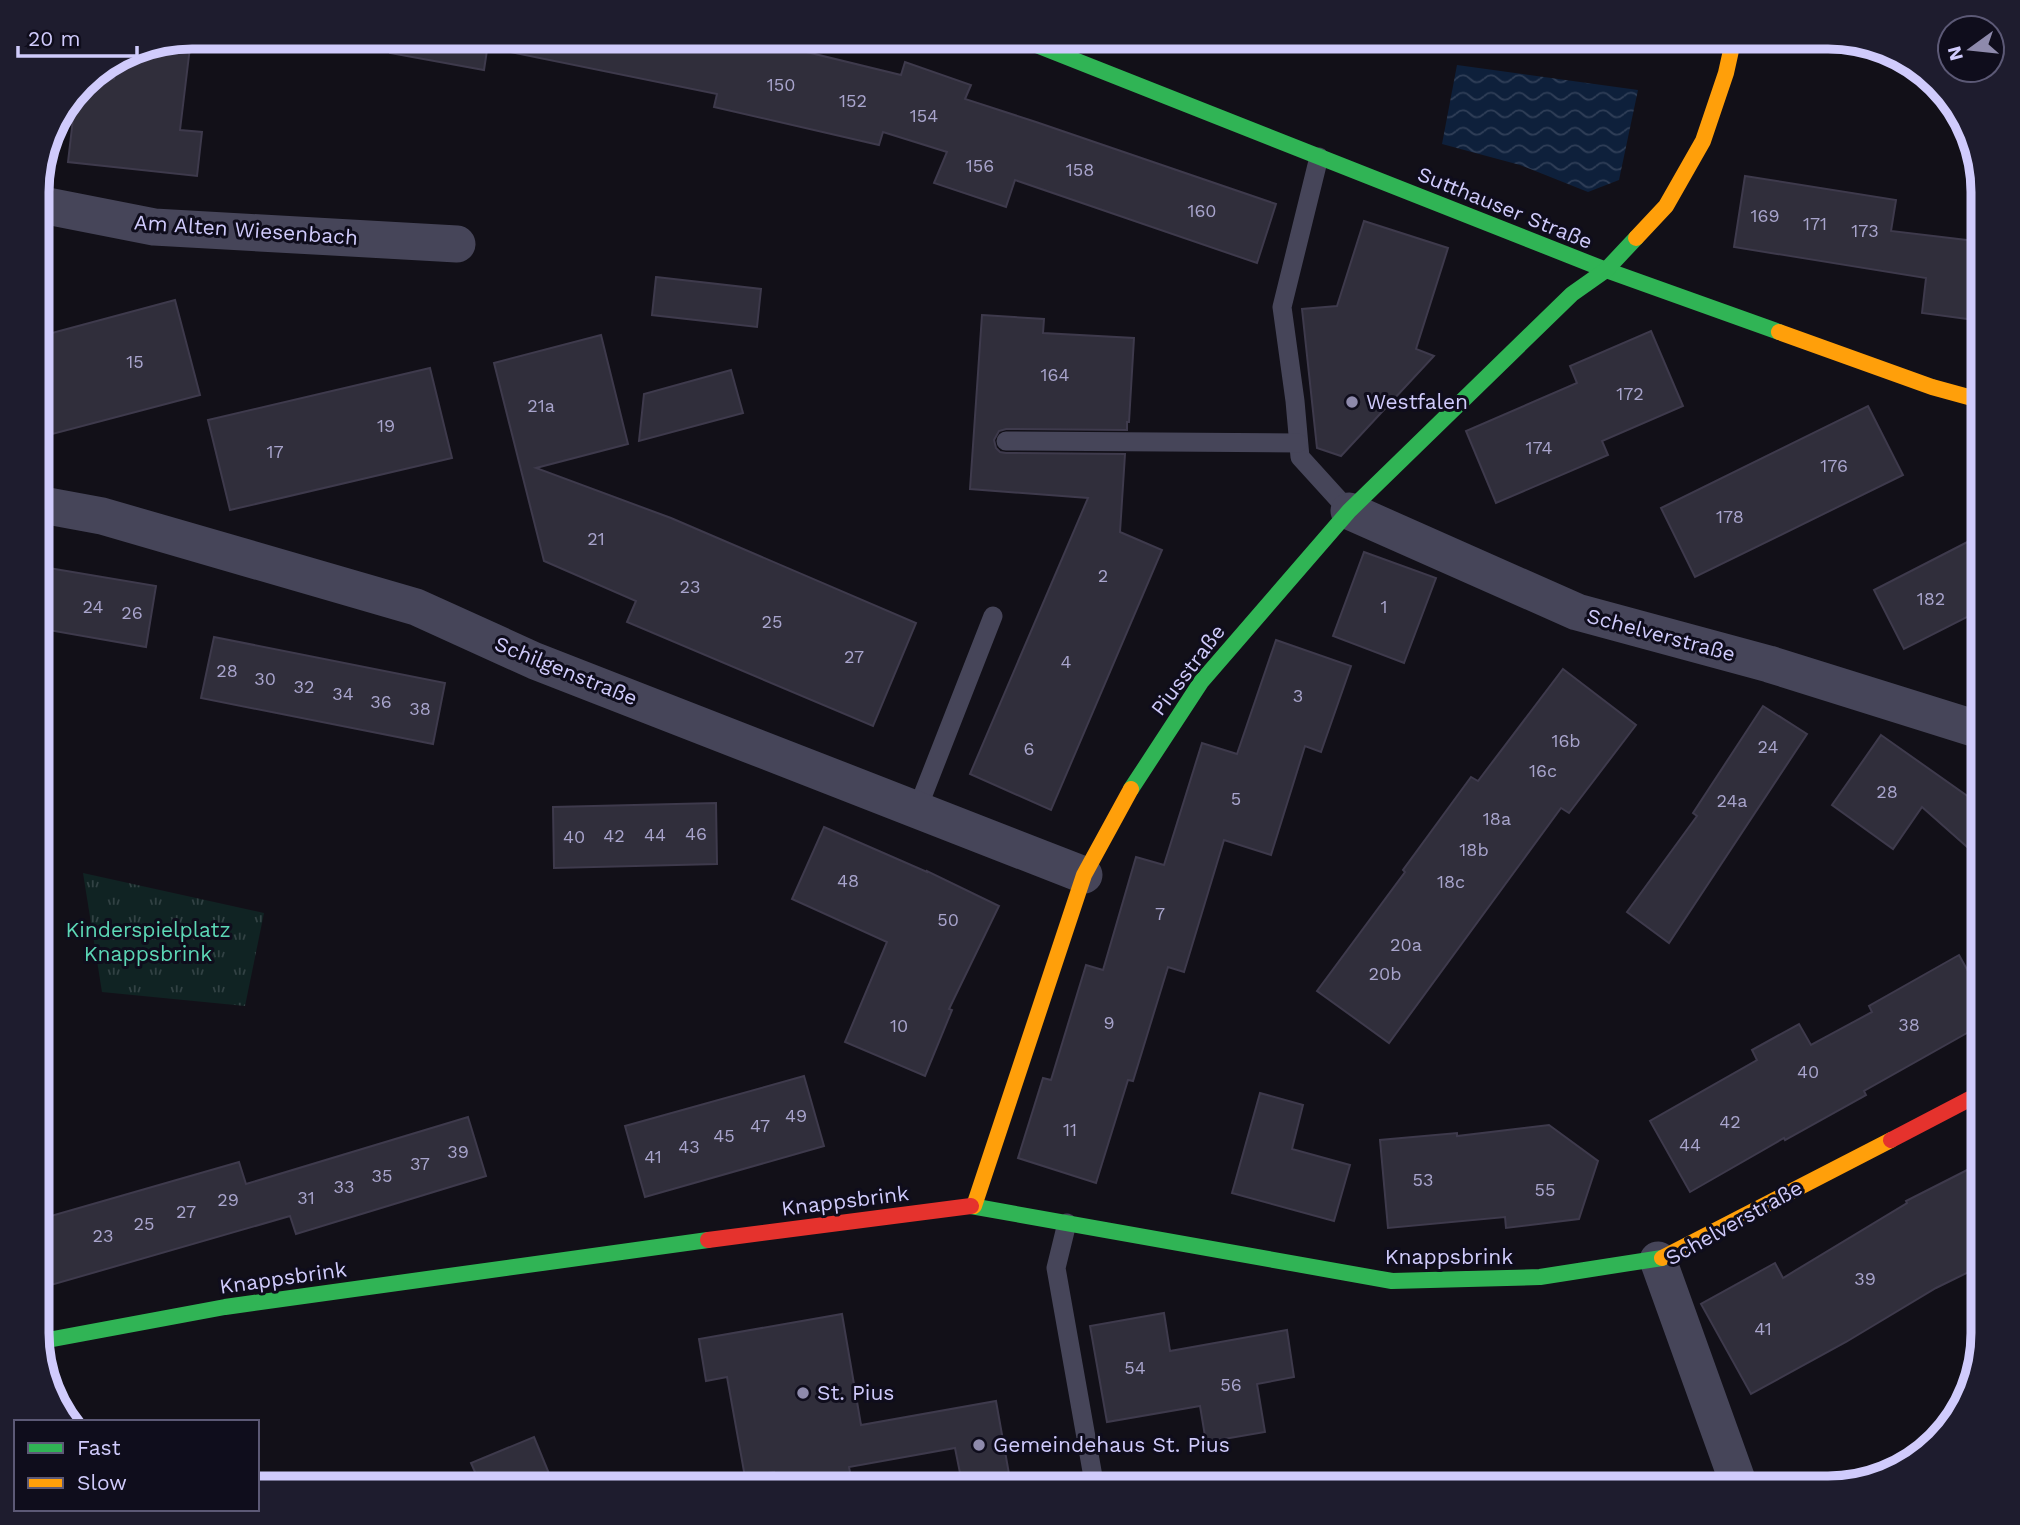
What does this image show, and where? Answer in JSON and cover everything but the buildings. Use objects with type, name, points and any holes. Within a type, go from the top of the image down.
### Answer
[{"type":"street","name":"Sutthauser Straße","points":[[1046,49],[1606,271],[1931,387],[1971,398]]},
{"type":"street","name":"Piusstraße","points":[[974,1206],[1084,875],[1136,779],[1201,682],[1349,511],[1572,294],[1606,271],[1666,206],[1703,141],[1731,49]]},
{"type":"street","name":"Am Alten Wiesenbach","points":[[49,206],[154,227],[457,244]]},
{"type":"street","name":"Schilgenstraße","points":[[49,506],[102,516],[416,607],[535,661],[1084,875]]},
{"type":"street","name":"Schelverstraße","points":[[1349,511],[1577,612],[1769,664],[1971,726]]},
{"type":"street","name":"Schelverstraße","points":[[1736,1476],[1658,1260],[1971,1098]]},
{"type":"street","name":"Knappsbrink","points":[[49,1340],[225,1307],[612,1252],[974,1206],[1392,1281],[1540,1277],[1658,1260]]},
{"type":"lane","points":[[1319,157],[1282,307],[1300,457],[1349,511]]},
{"type":"lane","points":[[1006,441],[1298,443]]},
{"type":"lane","points":[[917,810],[993,616]]},
{"type":"lane","points":[[1068,1223],[1056,1268],[1093,1476]]},
{"type":"green space","name":"Kinderspielplatz Knappsbrink","points":[[83,873],[264,913],[245,1006],[102,992]]},
{"type":"water","points":[[1457,65],[1638,90],[1619,180],[1588,192],[1520,165],[1442,144]]},
{"type":"traffic: fast","points":[[1046,49],[1606,270],[1779,332]]},
{"type":"traffic: fast","points":[[1131,789],[1201,682],[1349,511],[1572,294],[1606,270],[1636,238]]},
{"type":"traffic: fast","points":[[971,1206],[1392,1281],[1540,1277],[1662,1258]]},
{"type":"traffic: fast","points":[[49,1340],[225,1307],[708,1240]]},
{"type":"traffic: slow","points":[[1636,238],[1666,206],[1703,141],[1731,49]]},
{"type":"traffic: slow","points":[[1779,332],[1932,387],[1971,398]]},
{"type":"traffic: slow","points":[[974,1206],[1084,875],[1131,789]]},
{"type":"traffic: slow","points":[[1662,1258],[1891,1140]]},
{"type":"traffic: jam","points":[[1891,1140],[1971,1098]]},
{"type":"traffic: jam","points":[[708,1240],[971,1206]]},
{"type":"place","name":"Westfalen","points":[[1352,402]]},
{"type":"place","name":"St. Pius","points":[[803,1393]]},
{"type":"place","name":"Gemeindehaus St. Pius","points":[[979,1445]]}]
